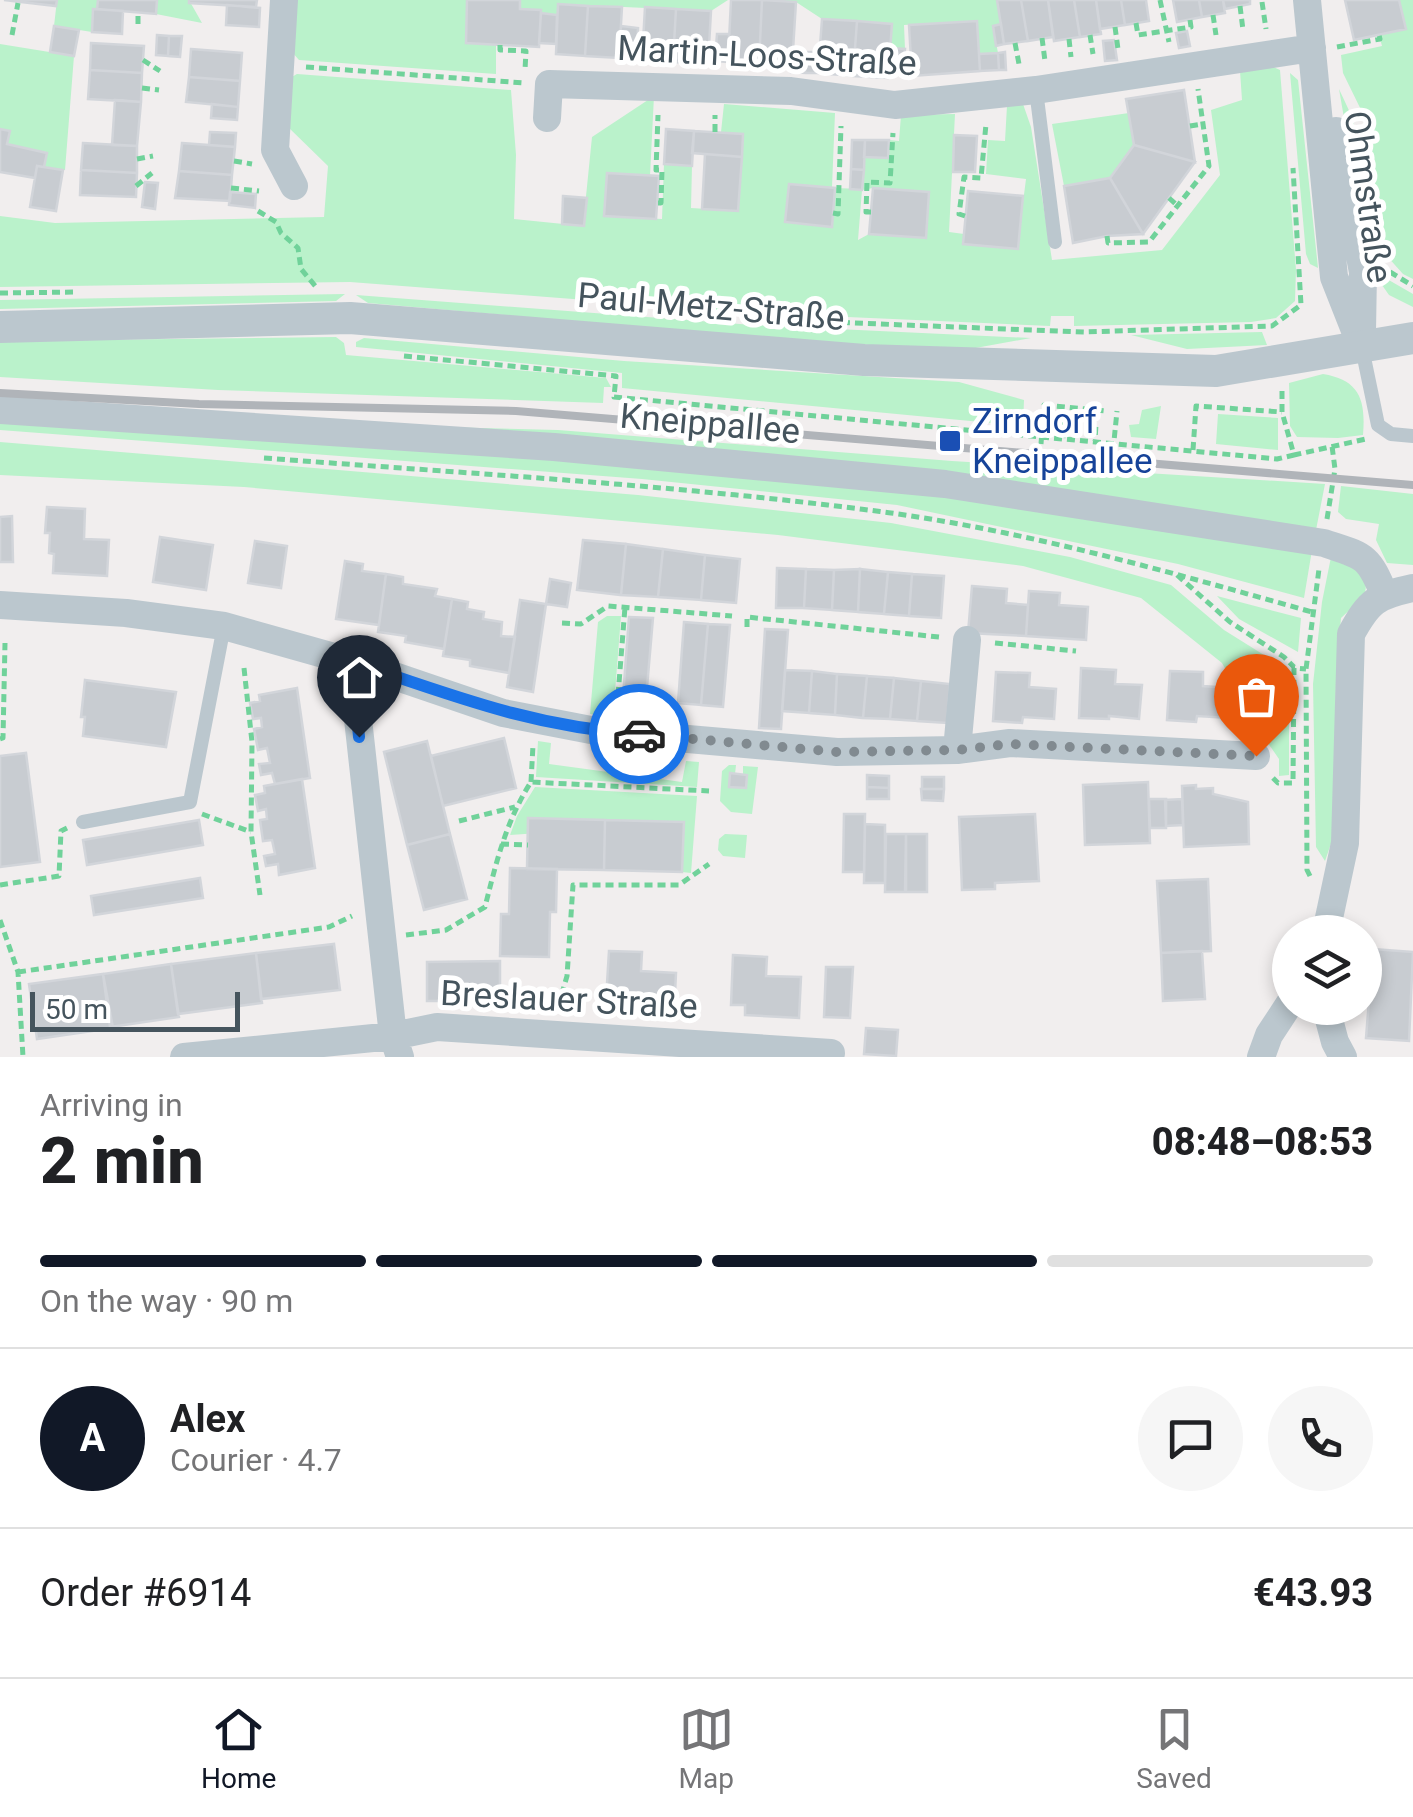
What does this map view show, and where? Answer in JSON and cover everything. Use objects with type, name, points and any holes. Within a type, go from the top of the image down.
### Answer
[{"type":"street","points":[[284,0],[276,150],[294,186]]},
{"type":"street","name":"Ohmstraße","points":[[1307,0],[1324,48],[1334,278],[1362,348]]},
{"type":"street","name":"Martin-Loos-Straße","points":[[536,83],[791,91],[895,105],[1036,90],[1324,48]]},
{"type":"street","points":[[536,83],[547,118]]},
{"type":"street","name":"Paul-Metz-Straße","points":[[0,327],[350,318],[864,360],[1216,371],[1413,338]]},
{"type":"street","name":"Kneippallee","points":[[0,410],[554,447],[925,482],[1324,543],[1363,556],[1375,571],[1384,594]]},
{"type":"street","points":[[1330,915],[1346,843],[1351,634],[1366,608],[1384,594],[1413,588]]},
{"type":"street","points":[[0,605],[126,613],[224,626],[359,664],[503,713],[596,732],[837,752],[957,750],[1010,744],[1256,756]]},
{"type":"street","points":[[957,750],[967,640]]},
{"type":"street","points":[[359,664],[356,701],[397,1046]]},
{"type":"street","points":[[1260,1057],[1276,1025]]},
{"type":"street","points":[[1330,1025],[1334,1042],[1344,1057]]},
{"type":"street","name":"Breslauer Straße","points":[[184,1057],[397,1046],[436,1028],[626,1047],[831,1053]]},
{"type":"lane","points":[[1036,90],[1055,242]]},
{"type":"lane","points":[[1362,348],[1378,425],[1391,434],[1413,436]]},
{"type":"lane","points":[[84,822],[190,802],[224,626]]},
{"type":"path","points":[[1160,0],[1164,19]]},
{"type":"path","points":[[12,35],[18,3]]},
{"type":"path","points":[[138,12],[138,24]]},
{"type":"path","points":[[1136,23],[1138,34],[1190,27],[1190,20]]},
{"type":"path","points":[[1324,48],[1380,39],[1379,35]]},
{"type":"path","points":[[298,66],[536,83],[526,52],[500,50],[500,45]]},
{"type":"path","points":[[143,60],[160,71]]},
{"type":"path","points":[[1107,236],[1108,243],[1150,242],[1209,166],[1194,67]]},
{"type":"path","points":[[655,84],[659,108],[656,170],[662,170],[658,203]]},
{"type":"path","points":[[142,88],[158,90]]},
{"type":"path","points":[[966,216],[959,214],[964,177],[981,178],[989,96]]},
{"type":"path","points":[[833,214],[838,214],[841,186],[842,98]]},
{"type":"path","points":[[871,212],[866,212],[867,182],[890,183],[895,105]]},
{"type":"path","points":[[1190,126],[1202,124]]},
{"type":"path","points":[[137,159],[153,156]]},
{"type":"path","points":[[234,161],[260,164]]},
{"type":"path","points":[[1272,326],[1302,305],[1292,162]]},
{"type":"path","points":[[136,186],[152,173]]},
{"type":"path","points":[[231,188],[259,191]]},
{"type":"path","points":[[1169,198],[1178,206]]},
{"type":"path","points":[[258,211],[276,222],[280,233],[298,248],[301,269],[316,288]]},
{"type":"path","points":[[1388,271],[1413,286]]},
{"type":"path","points":[[388,354],[616,376],[614,397],[1278,458],[1365,439],[1378,425]]},
{"type":"path","points":[[1282,388],[1282,412],[1294,455]]},
{"type":"path","points":[[1041,444],[1044,406],[1106,411]]},
{"type":"path","points":[[1193,450],[1196,406],[1282,412]]},
{"type":"path","points":[[1113,451],[1117,411]]},
{"type":"path","points":[[1063,438],[1064,421],[1096,424],[1095,441]]},
{"type":"path","points":[[1324,915],[1307,870],[1306,669],[1334,469],[1332,446]]},
{"type":"path","points":[[252,457],[640,486],[894,514],[1068,547],[1312,612]]},
{"type":"path","points":[[1174,574],[1230,622],[1284,657],[1294,668],[1293,782],[1278,783],[1256,756]]},
{"type":"path","points":[[562,623],[580,624],[608,606],[732,616]]},
{"type":"path","points":[[616,721],[625,607]]},
{"type":"path","points":[[669,620],[670,611]]},
{"type":"path","points":[[747,627],[747,617],[1076,651]]},
{"type":"path","points":[[0,739],[5,643]]},
{"type":"path","points":[[244,668],[252,742],[251,832],[260,895]]},
{"type":"path","points":[[1294,668],[1306,669]]},
{"type":"path","points":[[398,936],[446,930],[485,907],[501,844],[515,807],[531,782],[533,734]]},
{"type":"path","points":[[531,782],[709,791]]},
{"type":"path","points":[[190,802],[200,813],[251,832]]},
{"type":"path","points":[[460,821],[515,807]]},
{"type":"path","points":[[0,885],[59,876],[61,831],[84,822]]},
{"type":"path","points":[[501,844],[528,846]]},
{"type":"path","points":[[553,1023],[567,976],[573,884],[679,885],[710,864]]},
{"type":"path","points":[[18,972],[329,928],[359,912]]},
{"type":"path","points":[[0,920],[18,972],[23,1057]]},
{"type":"green space","points":[[57,0],[98,0],[92,32],[54,26]]},
{"type":"green space","points":[[157,0],[189,0],[202,23],[156,14]]},
{"type":"green space","points":[[296,0],[467,0],[466,42],[496,45],[496,74],[299,60],[292,52]]},
{"type":"green space","points":[[520,0],[728,0],[711,11],[559,4],[557,15],[520,9]]},
{"type":"green space","points":[[757,0],[997,0],[1001,24],[993,26],[998,53],[979,54],[976,21],[904,25],[905,49],[890,48],[891,24],[822,19],[796,2]]},
{"type":"green space","points":[[1399,0],[1413,0],[1413,279],[1386,255],[1365,118],[1343,73],[1341,55],[1382,46],[1379,35],[1405,29]]},
{"type":"green space","points":[[0,44],[74,56],[65,170],[44,167],[46,152],[7,144],[10,131],[0,129]]},
{"type":"green space","points":[[1271,66],[1280,70],[1296,270],[1295,301],[1276,318],[1251,322],[1074,326],[1074,316],[1051,316],[1050,326],[755,313],[350,282],[0,287],[0,216],[55,223],[324,217],[328,166],[287,126],[290,78],[297,74],[511,90],[516,155],[514,219],[583,226],[592,137],[654,96],[650,176],[607,173],[605,216],[662,219],[664,164],[692,166],[691,208],[738,211],[743,134],[721,132],[724,104],[835,113],[832,187],[789,184],[785,222],[831,227],[835,188],[862,189],[864,157],[888,158],[889,140],[899,141],[901,115],[955,114],[949,232],[964,234],[963,244],[1017,249],[1026,179],[986,174],[988,140],[1005,141],[1007,106],[1023,104],[1031,127],[1052,260],[1162,250],[1220,175],[1211,110],[1242,100],[1240,71]],"holes":[[[862,190],[928,192],[925,238],[869,234],[858,240]]]},
{"type":"green space","points":[[1290,73],[1298,80],[1318,268],[1310,264],[1306,254]]},
{"type":"green space","points":[[1339,89],[1353,119],[1375,258],[1369,263]]},
{"type":"green space","points":[[1129,113],[1134,145],[1110,178],[1064,186],[1052,124]]},
{"type":"green space","points":[[1377,278],[1387,279],[1413,294],[1413,307],[1389,295]]},
{"type":"green space","points":[[345,294],[336,301],[0,309],[0,300]]},
{"type":"green space","points":[[356,295],[753,325],[1031,338],[959,351],[368,303]]},
{"type":"green space","points":[[1262,332],[1267,345],[1187,349],[1131,335]]},
{"type":"green space","points":[[336,337],[344,343],[346,355],[606,378],[611,387],[604,387],[603,403],[218,390],[0,377],[0,341]]},
{"type":"green space","points":[[364,338],[624,361],[959,382],[1024,400],[1023,426],[622,388],[622,373],[356,347],[356,342]]},
{"type":"green space","points":[[1323,374],[1345,381],[1358,393],[1363,435],[1297,437],[1290,426],[1289,383]]},
{"type":"green space","points":[[1161,406],[1156,439],[1131,437],[1129,425],[1139,424],[1142,410]]},
{"type":"green space","points":[[1218,414],[1278,418],[1278,450],[1216,444]]},
{"type":"green space","points":[[0,415],[945,491],[1312,550],[1304,598],[1178,564],[897,505],[642,479],[0,430]]},
{"type":"green space","points":[[282,423],[558,430],[952,461],[1325,484],[1315,535]]},
{"type":"green space","points":[[0,442],[638,495],[891,523],[1070,557],[1171,585],[1224,630],[1285,668],[1289,680],[1289,775],[1279,776],[1279,759],[1222,663],[1141,598],[1023,566],[778,535],[244,487],[0,475]]},
{"type":"green space","points":[[1341,486],[1413,494],[1413,565],[1387,563],[1376,540],[1379,524],[1346,519],[1338,512]]},
{"type":"green space","points":[[1332,552],[1360,565],[1366,590],[1341,618],[1336,676],[1335,832],[1325,861],[1316,847],[1313,684]]},
{"type":"green space","points":[[1217,596],[1301,618],[1298,652],[1239,619]]},
{"type":"green space","points":[[607,616],[621,616],[613,717],[590,714],[598,622]]},
{"type":"green space","points":[[538,741],[551,743],[549,764],[682,782],[686,761],[699,762],[697,787],[536,777]]},
{"type":"green space","points":[[736,765],[729,787],[746,788],[743,766],[758,767],[752,814],[731,812],[720,801],[722,771]]},
{"type":"green space","points":[[535,787],[697,796],[691,873],[682,872],[684,823],[510,835]]},
{"type":"green space","points":[[725,834],[747,835],[745,858],[723,856],[718,850],[719,839]]},
{"type":"building","points":[[4,0],[57,0],[56,6]]},
{"type":"building","points":[[98,0],[157,0],[156,14],[97,9]]},
{"type":"building","points":[[189,0],[257,0],[256,7]]},
{"type":"building","points":[[467,0],[520,0],[520,9],[541,10],[539,47],[466,43]]},
{"type":"building","points":[[731,0],[762,0],[759,64],[728,62]]},
{"type":"building","points":[[762,0],[796,2],[792,66],[759,64]]},
{"type":"building","points":[[997,0],[1021,0],[1028,41],[1004,44]]},
{"type":"building","points":[[1021,0],[1048,0],[1053,37],[1028,41]]},
{"type":"building","points":[[1048,0],[1074,0],[1080,37],[1054,41]]},
{"type":"building","points":[[1074,0],[1096,0],[1101,34],[1080,37]]},
{"type":"building","points":[[1096,0],[1121,0],[1125,25],[1100,29]]},
{"type":"building","points":[[1121,0],[1146,0],[1149,21],[1125,25]]},
{"type":"building","points":[[1173,0],[1199,0],[1202,17],[1177,22]]},
{"type":"building","points":[[1199,0],[1223,0],[1225,13],[1202,17]]},
{"type":"building","points":[[1223,0],[1250,0],[1250,4],[1225,9]]},
{"type":"building","points":[[1345,0],[1399,0],[1406,29],[1354,40]]},
{"type":"building","points":[[558,4],[588,6],[585,56],[556,54]]},
{"type":"building","points":[[227,5],[260,8],[259,27],[226,25]]},
{"type":"building","points":[[588,6],[622,7],[619,58],[585,56]]},
{"type":"building","points":[[645,7],[676,9],[673,62],[642,60]]},
{"type":"building","points":[[93,9],[123,11],[122,34],[92,32]]},
{"type":"building","points":[[676,9],[711,11],[708,64],[673,62]]},
{"type":"building","points":[[541,13],[557,15],[556,44],[539,43]]},
{"type":"building","points":[[822,19],[857,21],[853,76],[818,73]]},
{"type":"building","points":[[857,21],[892,24],[888,78],[853,76]]},
{"type":"building","points":[[977,21],[980,71],[912,76],[909,25]]},
{"type":"building","points":[[1001,24],[1004,44],[996,46],[993,26]]},
{"type":"building","points":[[54,26],[79,30],[74,56],[50,52]]},
{"type":"building","points":[[621,26],[638,28],[637,49],[619,48]]},
{"type":"building","points":[[1187,31],[1190,46],[1179,48],[1176,33]]},
{"type":"building","points":[[717,34],[729,34],[728,62],[715,61]]},
{"type":"building","points":[[157,35],[169,36],[168,56],[156,55]]},
{"type":"building","points":[[169,36],[182,36],[180,57],[168,56]]},
{"type":"building","points":[[1114,40],[1117,60],[1105,61],[1103,41]]},
{"type":"building","points":[[91,43],[144,46],[142,73],[90,70]]},
{"type":"building","points":[[890,48],[905,49],[903,71],[889,69]]},
{"type":"building","points":[[191,49],[242,53],[240,81],[189,77]]},
{"type":"building","points":[[793,50],[807,52],[805,73],[791,72]]},
{"type":"building","points":[[807,52],[820,52],[818,73],[805,73]]},
{"type":"building","points":[[1005,52],[1006,70],[999,70],[998,53]]},
{"type":"building","points":[[998,53],[999,70],[980,71],[979,54]]},
{"type":"building","points":[[90,70],[142,73],[141,102],[88,99]]},
{"type":"building","points":[[189,77],[240,81],[238,107],[186,102]]},
{"type":"building","points":[[1184,90],[1195,162],[1134,145],[1126,99]]},
{"type":"building","points":[[115,100],[141,102],[137,146],[112,145]]},
{"type":"building","points":[[212,104],[238,107],[237,120],[211,118]]},
{"type":"building","points":[[0,129],[10,131],[7,144],[47,153],[44,167],[37,166],[35,178],[0,172]]},
{"type":"building","points":[[666,129],[694,131],[692,166],[664,164]]},
{"type":"building","points":[[694,131],[743,134],[742,157],[692,153]]},
{"type":"building","points":[[210,132],[236,133],[235,147],[209,145]]},
{"type":"building","points":[[954,135],[977,136],[975,172],[953,172]]},
{"type":"building","points":[[852,140],[865,140],[864,170],[851,169]]},
{"type":"building","points":[[865,140],[889,140],[888,158],[864,157]]},
{"type":"building","points":[[83,143],[137,146],[137,173],[81,170]]},
{"type":"building","points":[[182,143],[235,147],[232,175],[179,171]]},
{"type":"building","points":[[1134,145],[1195,162],[1143,234],[1110,178]]},
{"type":"building","points":[[705,154],[742,157],[738,211],[702,209]]},
{"type":"building","points":[[37,166],[63,170],[56,211],[30,207]]},
{"type":"building","points":[[851,169],[864,170],[862,190],[850,189]]},
{"type":"building","points":[[81,170],[137,173],[136,197],[80,195]]},
{"type":"building","points":[[179,171],[232,175],[230,201],[175,198]]},
{"type":"building","points":[[607,173],[659,176],[656,219],[604,216]]},
{"type":"building","points":[[1110,178],[1143,234],[1073,243],[1064,186]]},
{"type":"building","points":[[145,182],[158,183],[155,209],[142,207]]},
{"type":"building","points":[[789,184],[835,188],[832,227],[785,222]]},
{"type":"building","points":[[873,188],[929,192],[926,238],[869,234]]},
{"type":"building","points":[[968,191],[1023,196],[1018,249],[963,244]]},
{"type":"building","points":[[230,192],[256,194],[255,208],[229,205]]},
{"type":"building","points":[[563,196],[587,198],[584,226],[562,224]]},
{"type":"building","points":[[47,507],[85,509],[84,539],[109,540],[107,576],[53,573],[50,533],[45,533]]},
{"type":"building","points":[[12,516],[13,562],[0,562],[0,517]]},
{"type":"building","points":[[160,537],[213,545],[206,590],[153,582]]},
{"type":"building","points":[[583,540],[626,544],[621,595],[577,590]]},
{"type":"building","points":[[255,541],[287,546],[281,588],[248,583]]},
{"type":"building","points":[[626,544],[663,549],[658,597],[621,595]]},
{"type":"building","points":[[663,549],[705,555],[701,600],[658,597]]},
{"type":"building","points":[[705,555],[740,559],[736,603],[701,600]]},
{"type":"building","points":[[345,561],[363,564],[362,571],[386,574],[379,625],[336,619]]},
{"type":"building","points":[[777,568],[806,569],[804,608],[776,608]]},
{"type":"building","points":[[806,569],[834,570],[832,610],[804,608]]},
{"type":"building","points":[[860,569],[858,612],[832,610],[834,570]]},
{"type":"building","points":[[860,569],[888,572],[884,614],[858,612]]},
{"type":"building","points":[[888,572],[912,574],[909,616],[884,614]]},
{"type":"building","points":[[386,574],[403,577],[403,584],[437,589],[435,596],[452,599],[444,649],[405,642],[406,636],[378,632]]},
{"type":"building","points":[[912,574],[944,576],[941,618],[909,616]]},
{"type":"building","points":[[550,579],[571,583],[567,607],[546,604]]},
{"type":"building","points":[[972,586],[1007,589],[1006,603],[1028,605],[1026,636],[968,633]]},
{"type":"building","points":[[1029,591],[1060,593],[1059,605],[1088,607],[1086,640],[1026,636]]},
{"type":"building","points":[[452,599],[468,602],[467,609],[484,612],[483,619],[502,622],[501,636],[515,637],[509,673],[443,656]]},
{"type":"building","points":[[520,600],[546,604],[533,692],[507,687]]},
{"type":"building","points":[[629,617],[653,618],[646,699],[623,697]]},
{"type":"building","points":[[684,622],[708,624],[701,705],[678,703]]},
{"type":"building","points":[[708,624],[730,625],[723,707],[701,705]]},
{"type":"building","points":[[765,629],[788,630],[781,729],[759,728]]},
{"type":"building","points":[[1081,668],[1116,670],[1115,684],[1142,685],[1139,719],[1079,718]]},
{"type":"building","points":[[785,670],[812,671],[809,713],[782,711]]},
{"type":"building","points":[[812,671],[837,674],[835,715],[809,713]]},
{"type":"building","points":[[1170,671],[1203,672],[1203,686],[1229,688],[1228,718],[1197,716],[1196,722],[1167,720]]},
{"type":"building","points":[[996,672],[1030,673],[1029,687],[1056,689],[1054,719],[1023,717],[1022,723],[993,721]]},
{"type":"building","points":[[837,674],[867,676],[863,718],[835,715]]},
{"type":"building","points":[[867,676],[894,678],[890,719],[863,718]]},
{"type":"building","points":[[894,678],[921,681],[917,721],[890,719]]},
{"type":"building","points":[[85,680],[176,692],[166,747],[83,736]]},
{"type":"building","points":[[921,681],[950,684],[947,723],[917,721]]},
{"type":"building","points":[[297,688],[310,778],[275,784],[272,773],[261,775],[259,764],[270,763],[267,748],[258,750],[254,729],[262,727],[261,718],[253,719],[250,703],[260,701],[259,695]]},
{"type":"building","points":[[504,738],[516,788],[443,806],[431,756]]},
{"type":"building","points":[[427,741],[450,834],[407,845],[384,752]]},
{"type":"building","points":[[26,753],[40,862],[0,867],[0,756]]},
{"type":"building","points":[[730,773],[747,775],[746,788],[729,787]]},
{"type":"building","points":[[867,775],[889,776],[889,788],[867,787]]},
{"type":"building","points":[[922,777],[944,777],[944,789],[922,789]]},
{"type":"building","points":[[302,779],[315,868],[279,875],[278,864],[266,866],[264,856],[275,854],[272,840],[263,841],[260,820],[267,819],[266,809],[258,811],[255,795],[265,793],[264,786]]},
{"type":"building","points":[[1148,782],[1150,843],[1085,845],[1083,785]]},
{"type":"building","points":[[1196,785],[1196,789],[1213,788],[1213,794],[1248,802],[1249,844],[1184,847],[1182,786]]},
{"type":"building","points":[[867,787],[889,788],[889,799],[867,799]]},
{"type":"building","points":[[921,789],[944,789],[943,801],[922,800]]},
{"type":"building","points":[[1149,799],[1166,799],[1166,828],[1150,828]]},
{"type":"building","points":[[1182,799],[1183,825],[1166,826],[1165,800]]},
{"type":"building","points":[[844,814],[865,814],[864,872],[843,872]]},
{"type":"building","points":[[1035,814],[1039,881],[995,883],[995,889],[962,890],[959,817]]},
{"type":"building","points":[[528,818],[605,820],[604,870],[527,869]]},
{"type":"building","points":[[199,820],[203,845],[87,865],[83,840]]},
{"type":"building","points":[[605,820],[684,822],[682,872],[604,870]]},
{"type":"building","points":[[865,824],[885,825],[885,883],[864,883]]},
{"type":"building","points":[[450,834],[467,899],[424,910],[407,845]]},
{"type":"building","points":[[886,834],[906,834],[905,892],[885,892]]},
{"type":"building","points":[[906,834],[927,834],[927,892],[906,892]]},
{"type":"building","points":[[510,868],[557,869],[556,912],[550,912],[549,957],[500,956],[501,914],[509,914]]},
{"type":"building","points":[[200,878],[203,898],[94,915],[91,896]]},
{"type":"building","points":[[1208,879],[1211,951],[1161,953],[1157,881]]},
{"type":"building","points":[[334,944],[340,990],[261,999],[256,953]]},
{"type":"building","points":[[1382,950],[1413,952],[1409,1041],[1366,1038],[1367,1025],[1382,1025]]},
{"type":"building","points":[[609,951],[642,952],[641,971],[676,973],[674,1014],[620,1011],[620,1001],[606,1000]]},
{"type":"building","points":[[1202,951],[1205,999],[1163,1001],[1161,953]]},
{"type":"building","points":[[256,953],[262,1003],[178,1014],[171,964]]},
{"type":"building","points":[[733,955],[767,957],[766,976],[801,977],[799,1018],[745,1015],[745,1005],[731,1005]]},
{"type":"building","points":[[500,961],[500,1001],[427,1001],[427,962]]},
{"type":"building","points":[[171,964],[179,1017],[110,1027],[103,974]]},
{"type":"building","points":[[826,967],[853,967],[850,1018],[824,1017]]},
{"type":"building","points":[[103,974],[113,1028],[37,1039],[29,984]]},
{"type":"building","points":[[866,1028],[898,1030],[896,1056],[864,1054]]},
{"type":"railway","points":[[0,393],[199,404],[516,411],[1413,485]]},
{"type":"way so far","points":[[639,734],[837,752],[957,750],[1010,744],[1256,756]]},
{"type":"place","name":"Zirndorf Kneippallee","points":[[950,441]]},
{"type":"route","points":[[359,737],[359,664],[503,713],[596,732],[639,734]]}]
